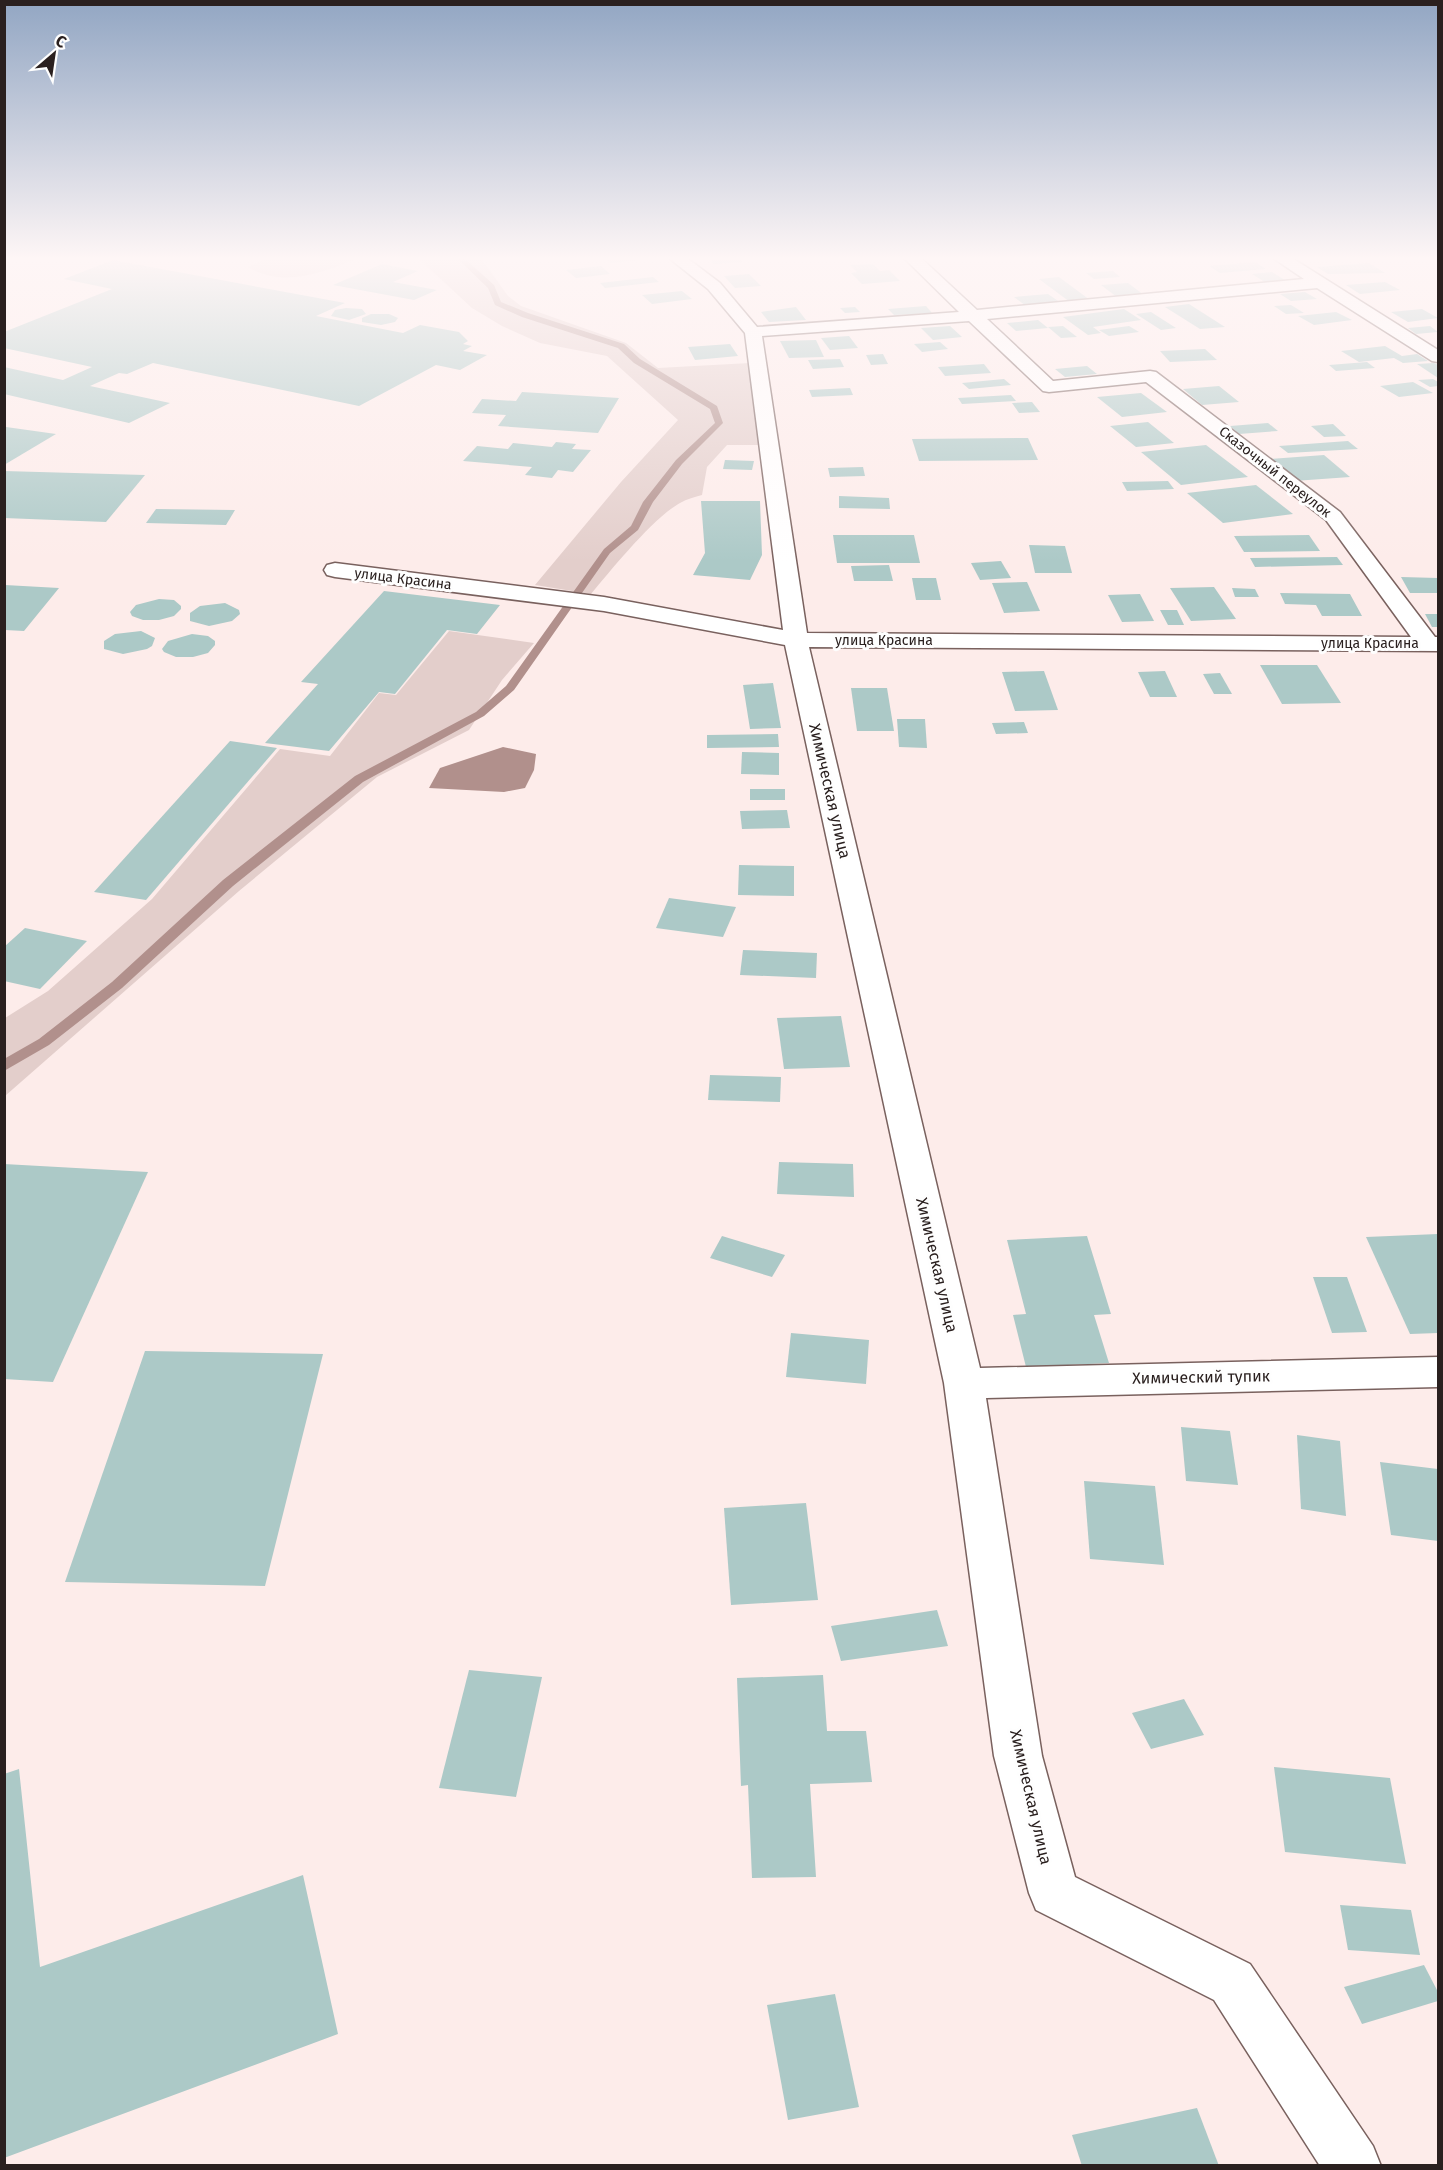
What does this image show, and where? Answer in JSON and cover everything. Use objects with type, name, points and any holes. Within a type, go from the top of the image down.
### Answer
[{"type":"street","name":"Химическая улица","points":[[757,359],[796,640],[964,1383],[1018,1756],[1054,1893],[1232,1982],[1353,2166]]},
{"type":"street","name":"Сказочный переулок","points":[[1018,359],[1049,387],[1150,376],[1333,516],[1433,644]]},
{"type":"street","name":"улица Красина","points":[[335,570],[604,604],[796,640],[1433,644]]},
{"type":"street","name":"Химический тупик","points":[[964,1383],[1438,1372]]},
{"type":"shaded area","points":[[611,359],[647,359],[658,368],[750,363],[754,371],[759,445],[727,445],[707,467],[702,495],[688,499],[669,510],[633,545],[591,594],[535,585],[621,482],[678,420]]},
{"type":"shaded area","points":[[449,631],[534,643],[502,680],[469,730],[377,777],[239,891],[5,1096],[5,1018],[48,991],[152,899],[280,749],[330,756],[379,693],[396,695]]},
{"type":"shaded area","points":[[503,747],[536,754],[534,770],[525,788],[504,792],[429,788],[440,768]]},
{"type":"building","points":[[56,359],[479,359],[460,370],[436,365],[359,406],[153,363],[127,374],[119,373],[90,386],[170,403],[129,423],[4,394],[4,367],[63,380],[92,367]]},
{"type":"building","points":[[840,359],[844,367],[813,369],[808,360]]},
{"type":"building","points":[[868,359],[886,359],[888,364],[871,365]]},
{"type":"building","points":[[1168,359],[1217,360],[1170,362]]},
{"type":"building","points":[[1355,359],[1383,359],[1359,362]]},
{"type":"building","points":[[1396,359],[1428,361],[1403,363]]},
{"type":"building","points":[[1367,362],[1375,368],[1336,371],[1329,365]]},
{"type":"building","points":[[1434,363],[1438,365],[1438,378],[1417,364]]},
{"type":"building","points":[[984,364],[991,373],[945,376],[938,367]]},
{"type":"building","points":[[1087,366],[1097,374],[1065,377],[1055,369]]},
{"type":"building","points":[[1004,379],[1011,385],[969,389],[962,383]]},
{"type":"building","points":[[1433,379],[1438,382],[1438,386],[1430,387],[1418,380]]},
{"type":"building","points":[[1413,382],[1433,393],[1399,397],[1380,386]]},
{"type":"building","points":[[1219,386],[1239,402],[1202,405],[1183,389]]},
{"type":"building","points":[[850,388],[853,395],[812,397],[809,390]]},
{"type":"building","points":[[522,392],[619,398],[598,433],[498,426],[506,415],[472,413],[482,399],[516,401]]},
{"type":"building","points":[[1141,393],[1167,412],[1122,417],[1097,397]]},
{"type":"building","points":[[1011,395],[1016,401],[962,404],[958,398]]},
{"type":"building","points":[[1032,402],[1040,412],[1019,413],[1012,403]]},
{"type":"building","points":[[1148,422],[1174,443],[1136,447],[1110,426]]},
{"type":"building","points":[[1268,423],[1278,431],[1239,434],[1230,426]]},
{"type":"building","points":[[1333,424],[1346,436],[1324,437],[1311,426]]},
{"type":"building","points":[[6,427],[56,434],[4,465],[4,428]]},
{"type":"building","points":[[1028,438],[1038,460],[919,461],[912,439]]},
{"type":"building","points":[[1348,441],[1358,449],[1288,453],[1279,446]]},
{"type":"building","points":[[556,442],[576,444],[572,449],[591,450],[573,472],[558,470],[552,478],[525,475],[532,467],[463,461],[477,446],[508,449],[513,443],[552,447]]},
{"type":"building","points":[[1206,445],[1248,477],[1181,485],[1141,452]]},
{"type":"building","points":[[1324,455],[1350,477],[1294,481],[1270,459]]},
{"type":"building","points":[[725,460],[754,461],[752,470],[723,469]]},
{"type":"building","points":[[863,467],[865,476],[830,477],[828,468]]},
{"type":"building","points":[[4,471],[145,475],[106,522],[4,518]]},
{"type":"building","points":[[1168,481],[1174,489],[1127,491],[1122,482]]},
{"type":"building","points":[[1256,485],[1293,514],[1223,523],[1187,493]]},
{"type":"building","points":[[839,496],[889,498],[890,509],[839,508]]},
{"type":"building","points":[[701,501],[760,501],[762,555],[750,580],[693,575],[705,553]]},
{"type":"building","points":[[156,509],[235,510],[226,525],[146,523]]},
{"type":"building","points":[[833,535],[914,535],[920,563],[837,563]]},
{"type":"building","points":[[1309,535],[1320,551],[1244,552],[1234,536]]},
{"type":"building","points":[[1029,545],[1065,546],[1072,573],[1035,573]]},
{"type":"building","points":[[1337,557],[1343,565],[1255,567],[1250,558]]},
{"type":"building","points":[[1001,561],[1011,578],[980,580],[971,563]]},
{"type":"building","points":[[889,565],[893,581],[854,581],[851,566]]},
{"type":"building","points":[[1401,577],[1438,578],[1438,593],[1410,593]]},
{"type":"building","points":[[912,578],[936,578],[941,600],[916,600]]},
{"type":"building","points":[[1027,582],[1040,611],[1004,613],[992,583]]},
{"type":"building","points":[[5,585],[59,588],[24,631],[5,630]]},
{"type":"building","points":[[1214,587],[1236,619],[1191,621],[1170,588]]},
{"type":"building","points":[[1232,588],[1255,589],[1259,597],[1235,597]]},
{"type":"building","points":[[384,591],[500,605],[477,634],[447,630],[395,694],[379,692],[329,751],[265,743],[318,684],[301,682]]},
{"type":"building","points":[[1280,593],[1350,594],[1362,616],[1322,616],[1316,605],[1285,604]]},
{"type":"building","points":[[1140,594],[1154,621],[1122,622],[1108,595]]},
{"type":"building","points":[[159,599],[174,600],[181,606],[181,609],[174,616],[159,620],[143,620],[132,616],[130,612],[136,605]]},
{"type":"building","points":[[225,603],[239,610],[240,614],[232,621],[209,626],[190,621],[190,613],[200,606]]},
{"type":"building","points":[[1160,610],[1177,610],[1184,625],[1168,625]]},
{"type":"building","points":[[1425,614],[1438,614],[1438,627],[1432,627]]},
{"type":"building","points":[[141,631],[155,638],[152,646],[147,649],[123,654],[104,649],[104,641],[115,634]]},
{"type":"building","points":[[192,634],[208,636],[215,641],[215,645],[208,653],[193,657],[176,657],[162,649],[168,641]]},
{"type":"building","points":[[1260,665],[1317,665],[1341,703],[1282,704]]},
{"type":"building","points":[[1044,671],[1058,710],[1015,711],[1002,672]]},
{"type":"building","points":[[1165,671],[1177,697],[1150,697],[1138,672]]},
{"type":"building","points":[[1220,673],[1232,694],[1214,694],[1203,674]]},
{"type":"building","points":[[773,683],[781,728],[750,729],[743,685]]},
{"type":"building","points":[[851,688],[887,688],[894,731],[857,731]]},
{"type":"building","points":[[897,719],[925,719],[927,748],[899,747]]},
{"type":"building","points":[[1024,722],[1028,733],[996,734],[992,723]]},
{"type":"building","points":[[778,734],[779,747],[707,748],[707,735]]},
{"type":"building","points":[[230,741],[277,748],[146,900],[94,892]]},
{"type":"building","points":[[742,752],[779,753],[779,775],[741,774]]},
{"type":"building","points":[[750,789],[785,789],[785,800],[750,800]]},
{"type":"building","points":[[787,810],[790,828],[742,829],[740,811]]},
{"type":"building","points":[[739,865],[794,866],[794,896],[738,895]]},
{"type":"building","points":[[669,898],[736,907],[723,937],[656,928]]},
{"type":"building","points":[[25,928],[87,941],[40,989],[4,981],[4,947]]},
{"type":"building","points":[[743,950],[817,953],[816,978],[740,975]]},
{"type":"building","points":[[841,1016],[850,1067],[784,1069],[777,1018]]},
{"type":"building","points":[[710,1075],[781,1077],[780,1102],[708,1100]]},
{"type":"building","points":[[779,1162],[853,1164],[854,1197],[777,1194]]},
{"type":"building","points":[[4,1164],[148,1172],[53,1382],[4,1379]]},
{"type":"building","points":[[1438,1234],[1438,1333],[1410,1334],[1366,1237]]},
{"type":"building","points":[[722,1236],[785,1255],[772,1277],[710,1258]]},
{"type":"building","points":[[1087,1236],[1111,1314],[1094,1315],[1109,1363],[1026,1367],[1013,1315],[1026,1314],[1007,1240]]},
{"type":"building","points":[[1313,1277],[1347,1277],[1367,1332],[1332,1333]]},
{"type":"building","points":[[791,1333],[869,1340],[866,1384],[786,1377]]},
{"type":"building","points":[[145,1351],[323,1354],[265,1586],[65,1582]]},
{"type":"building","points":[[1181,1427],[1230,1431],[1238,1485],[1186,1481]]},
{"type":"building","points":[[1297,1435],[1340,1441],[1346,1516],[1301,1509]]},
{"type":"building","points":[[1380,1462],[1438,1469],[1438,1541],[1391,1535]]},
{"type":"building","points":[[1084,1481],[1155,1486],[1164,1565],[1090,1559]]},
{"type":"building","points":[[806,1503],[818,1600],[731,1605],[724,1508]]},
{"type":"building","points":[[937,1610],[948,1646],[841,1661],[831,1626]]},
{"type":"building","points":[[469,1670],[542,1677],[516,1797],[439,1788]]},
{"type":"building","points":[[823,1675],[827,1731],[866,1731],[872,1782],[810,1784],[816,1877],[752,1878],[748,1785],[741,1786],[737,1678]]},
{"type":"building","points":[[1184,1699],[1204,1735],[1151,1749],[1132,1713]]},
{"type":"building","points":[[1274,1767],[1390,1778],[1406,1864],[1285,1852]]},
{"type":"building","points":[[19,1769],[40,1967],[303,1875],[338,2034],[4,2158],[4,1774]]},
{"type":"building","points":[[1340,1905],[1411,1910],[1420,1955],[1348,1950]]},
{"type":"building","points":[[1424,1965],[1438,1992],[1438,2001],[1362,2024],[1344,1987]]},
{"type":"building","points":[[835,1994],[859,2107],[788,2120],[767,2005]]},
{"type":"building","points":[[1197,2108],[1219,2166],[1082,2166],[1072,2135]]},
{"type":"waterway","points":[[4,1066],[44,1042],[117,985],[228,883],[359,779],[480,714],[510,688],[607,551],[635,528],[648,502],[679,462],[719,423],[714,408],[635,359]]}]
